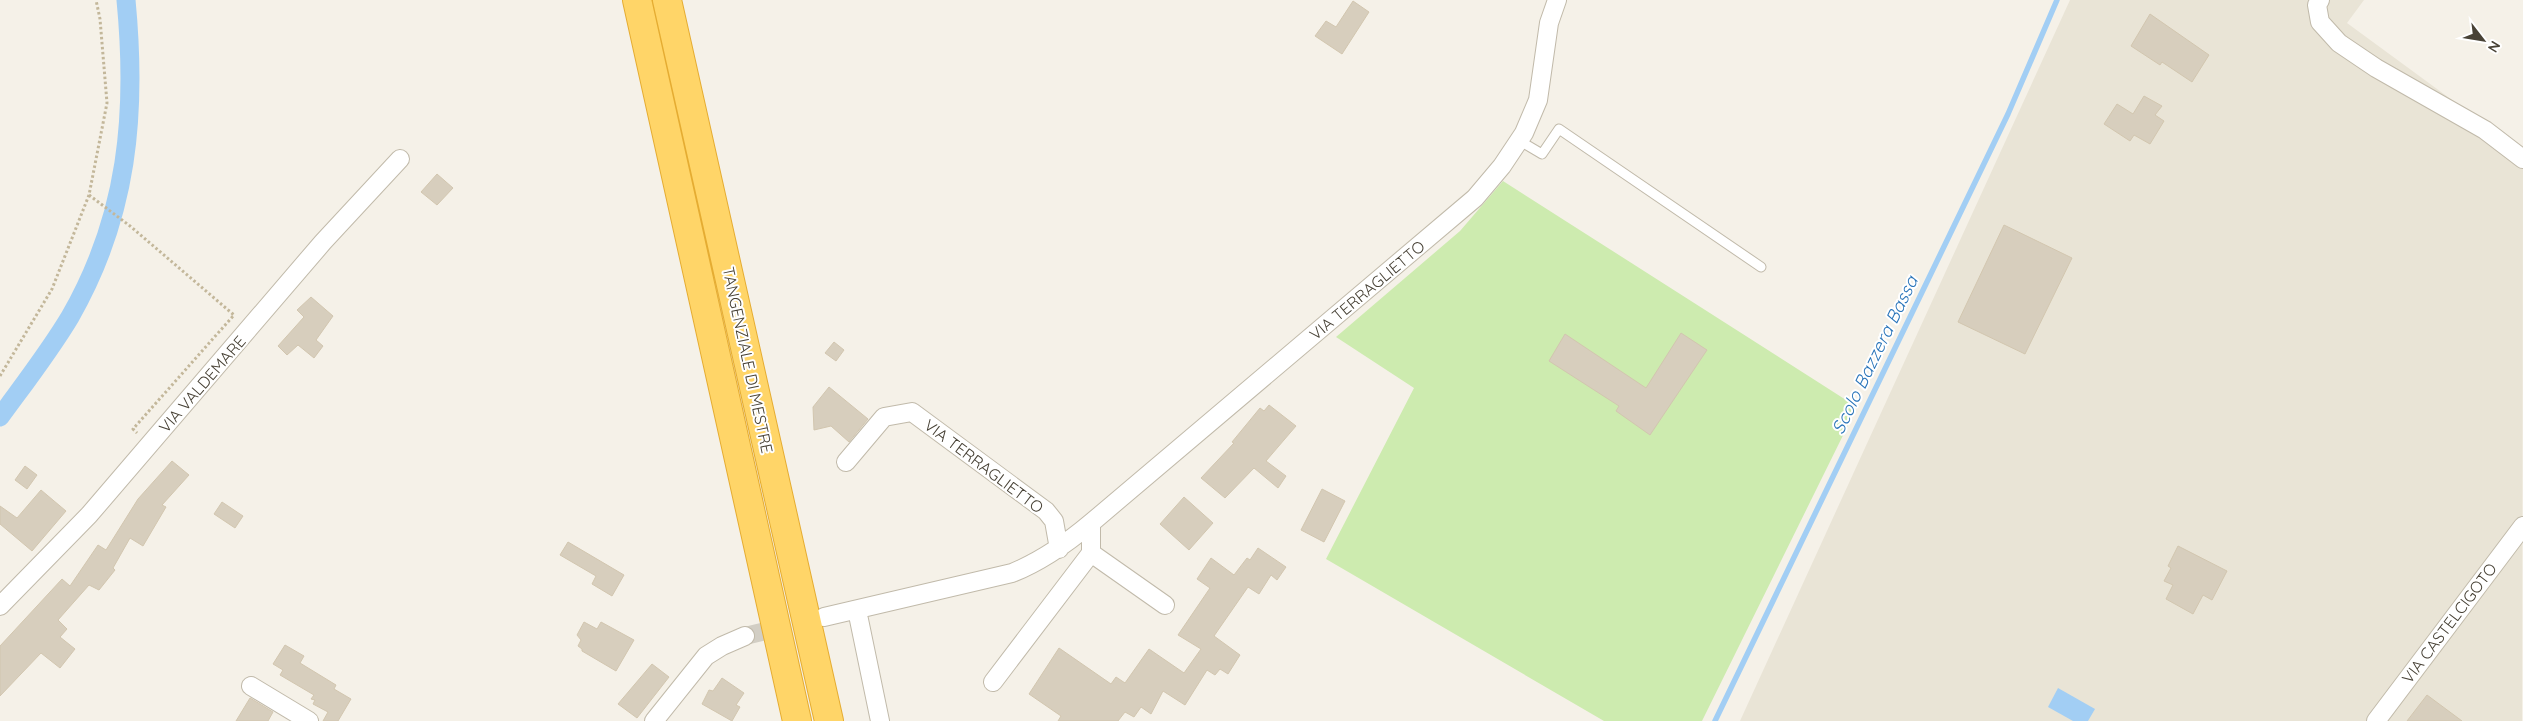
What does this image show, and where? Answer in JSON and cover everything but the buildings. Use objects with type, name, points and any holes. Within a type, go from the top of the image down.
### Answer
[{"type":"highway","name":"TANGENZIALE DI MESTRE","points":[[637,0],[797,721]]},
{"type":"highway","name":"TANGENZIALE DI MESTRE","points":[[667,0],[828,721]]},
{"type":"highway","points":[[674,0],[674,31]]},
{"type":"street","name":"VIA TERRAGLIETTO","points":[[824,617],[1012,573],[1034,564],[1059,549],[1091,523],[1475,198],[1520,141],[1538,100],[1549,23],[1557,0]]},
{"type":"street","points":[[2320,0],[2317,5],[2320,22],[2338,43],[2376,68],[2485,130],[2523,159]]},
{"type":"street","name":"VIA VALDEMARE","points":[[0,606],[89,515],[323,242],[400,159]]},
{"type":"street","name":"VIA TERRAGLIETTO","points":[[846,462],[884,417],[912,412],[1046,511],[1054,522],[1059,549]]},
{"type":"street","points":[[993,682],[1091,553],[1091,523]]},
{"type":"street","name":"VIA CASTELCIGOTO","points":[[2376,721],[2523,526]]},
{"type":"street","points":[[1091,553],[1165,605]]},
{"type":"street","points":[[857,610],[880,721]]},
{"type":"street","points":[[654,721],[706,656],[722,646],[745,636]]},
{"type":"street","points":[[251,686],[309,721]]},
{"type":"lane","points":[[1520,141],[1542,154],[1559,128],[1761,267]]},
{"type":"path","points":[[0,376],[52,288],[89,195],[107,102],[100,19],[96,0]]},
{"type":"path","points":[[89,195],[130,226],[234,314],[133,429],[148,447]]},
{"type":"shaded area","points":[[2070,0],[2364,0],[2347,23],[2523,152],[2522,721],[1740,721]]},
{"type":"green space","points":[[1503,181],[1857,407],[1702,721],[1604,721],[1326,559],[1414,388],[1336,337],[1460,231]]},
{"type":"water","points":[[2058,688],[2095,709],[2088,721],[2073,721],[2048,707]]},
{"type":"waterway","points":[[0,417],[70,317],[90,279],[105,241],[124,163],[128,124],[130,83],[126,0]]},
{"type":"waterway","name":"Scolo Bazzera Bassa","points":[[1715,721],[2008,114],[2057,0]]},
{"type":"tunnel","points":[[745,636],[816,619]]}]
